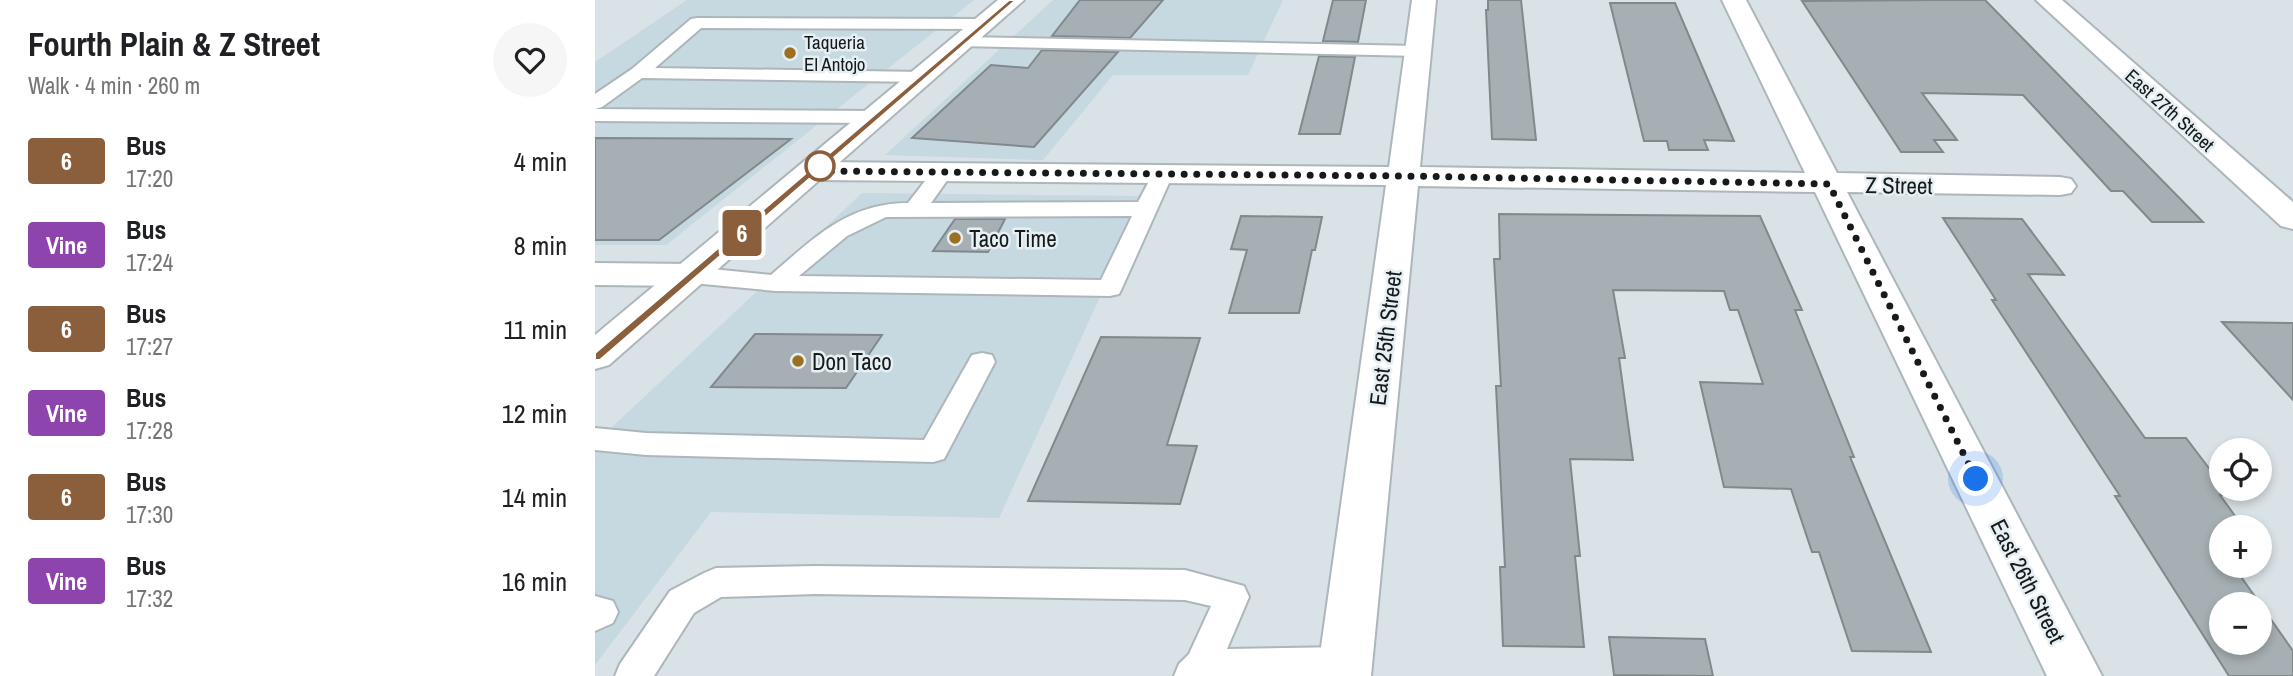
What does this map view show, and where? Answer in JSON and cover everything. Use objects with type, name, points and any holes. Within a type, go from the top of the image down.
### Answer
[{"type":"street","points":[[595,356],[1012,0]]},
{"type":"street","name":"East 25th Street","points":[[1345,670],[1424,0]]},
{"type":"street","name":"East 26th Street","points":[[1734,0],[2075,676]]},
{"type":"street","name":"East 27th Street","points":[[2048,0],[2293,219]]},
{"type":"street","name":"Z Street","points":[[814,171],[1404,176],[2060,186]]},
{"type":"street","points":[[595,274],[692,275]]},
{"type":"lane","points":[[595,103],[638,73],[697,23],[984,24]]},
{"type":"lane","points":[[964,42],[1418,51]]},
{"type":"lane","points":[[638,73],[923,77]]},
{"type":"lane","points":[[595,115],[877,117]]},
{"type":"lane","points":[[916,208],[942,172]]},
{"type":"lane","points":[[692,275],[776,283],[1110,288],[1162,174]]},
{"type":"lane","points":[[776,283],[832,234],[862,217],[883,210],[1146,209]]},
{"type":"lane","points":[[595,439],[646,444],[933,451],[982,362]]},
{"type":"lane","points":[[633,676],[682,602],[705,589],[716,583],[804,581],[1185,585],[1232,597],[1197,671],[1345,670]]},
{"type":"lane","points":[[595,611],[601,612],[595,617]]},
{"type":"shaded area","points":[[687,0],[974,0],[666,245],[595,245],[595,62]]},
{"type":"shaded area","points":[[1053,0],[1283,0],[1248,75],[1113,75],[1043,160],[885,155]]},
{"type":"shaded area","points":[[862,193],[1146,196],[999,518],[711,512],[595,665],[595,443]]},
{"type":"building","points":[[1080,0],[1163,0],[1130,38],[1052,36]]},
{"type":"building","points":[[1333,0],[1366,0],[1358,42],[1323,41]]},
{"type":"building","points":[[1488,0],[1521,0],[1536,140],[1492,139],[1486,10]]},
{"type":"building","points":[[1985,0],[2203,222],[2152,222],[2123,191],[2111,191],[2023,95],[1922,93],[1957,140],[1934,140],[1943,152],[1901,152],[1802,1]]},
{"type":"building","points":[[1610,3],[1675,3],[1734,141],[1704,140],[1708,150],[1669,150],[1667,141],[1644,141]]},
{"type":"building","points":[[1042,50],[1118,52],[1034,147],[912,138],[991,65],[1028,68]]},
{"type":"building","points":[[1319,56],[1355,57],[1340,134],[1299,134]]},
{"type":"building","points":[[595,138],[791,139],[659,240],[595,240]]},
{"type":"building","points":[[1499,214],[1760,216],[1802,310],[1795,310],[1854,457],[1850,457],[1931,652],[1852,651],[1819,552],[1812,552],[1791,489],[1724,487],[1700,382],[1763,384],[1738,310],[1730,310],[1724,291],[1613,290],[1625,358],[1619,358],[1633,460],[1570,459],[1580,556],[1575,556],[1584,647],[1503,646],[1500,567],[1505,567],[1496,386],[1501,386],[1494,259],[1500,259]]},
{"type":"building","points":[[1241,216],[1322,217],[1299,313],[1229,313],[1247,250],[1231,249]]},
{"type":"building","points":[[1943,218],[2022,219],[2064,275],[2028,274],[2145,438],[2186,438],[2209,468],[2209,501],[2224,501],[2234,515],[2209,515],[2209,578],[2242,578],[2252,592],[2209,592],[2209,644],[2115,496],[2120,496],[1992,300],[1996,300]]},
{"type":"building","points":[[955,219],[1005,219],[988,252],[933,251]]},
{"type":"building","points":[[2222,322],[2293,323],[2293,400]]},
{"type":"building","name":"Don Taco","points":[[755,334],[882,335],[846,388],[711,387]]},
{"type":"building","points":[[1101,337],[1200,338],[1167,445],[1197,446],[1180,504],[1028,501]]},
{"type":"building","points":[[2272,621],[2293,651],[2293,676],[2229,676],[2216,655],[2272,655]]},
{"type":"building","points":[[1609,637],[1705,639],[1713,676],[1614,675]]},
{"type":"bus line","name":"6","points":[[595,356],[1012,0]]},
{"type":"place","name":"Taqueria El Antojo","points":[[790,53]]},
{"type":"place","name":"Taco Time","points":[[955,238]]},
{"type":"place","name":"Don Taco","points":[[798,361]]},
{"type":"route","points":[[820,166],[814,171],[1404,176],[1829,184],[1976,479]]}]
